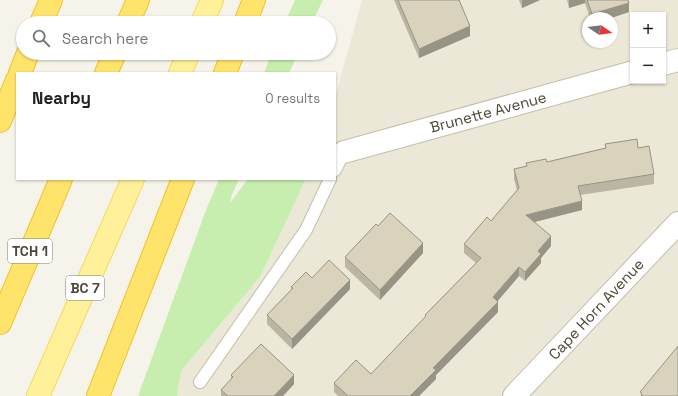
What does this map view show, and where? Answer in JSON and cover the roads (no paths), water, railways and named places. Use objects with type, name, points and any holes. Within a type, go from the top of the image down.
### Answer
[{"type":"highway","points":[[44,16],[51,0]]},
{"type":"highway","points":[[131,16],[138,0]]},
{"type":"highway","points":[[248,16],[254,0]]},
{"type":"highway","points":[[20,72],[25,60]]},
{"type":"highway","points":[[106,72],[112,60]]},
{"type":"highway","points":[[225,72],[230,60]]},
{"type":"highway","points":[[0,120],[16,82]]},
{"type":"highway","name":"TCH 1","points":[[0,322],[60,180]]},
{"type":"highway","points":[[98,396],[183,180]]},
{"type":"main road","points":[[205,16],[212,0]]},
{"type":"main road","points":[[180,72],[186,60]]},
{"type":"main road","name":"BC 7","points":[[38,396],[133,180]]},
{"type":"street","points":[[666,63],[678,60]]},
{"type":"street","name":"Brunette Avenue","points":[[339,161],[630,73]]},
{"type":"street","name":"Cape Horn Avenue","points":[[514,396],[678,223]]},
{"type":"lane","points":[[200,382],[306,230],[330,180]]}]
